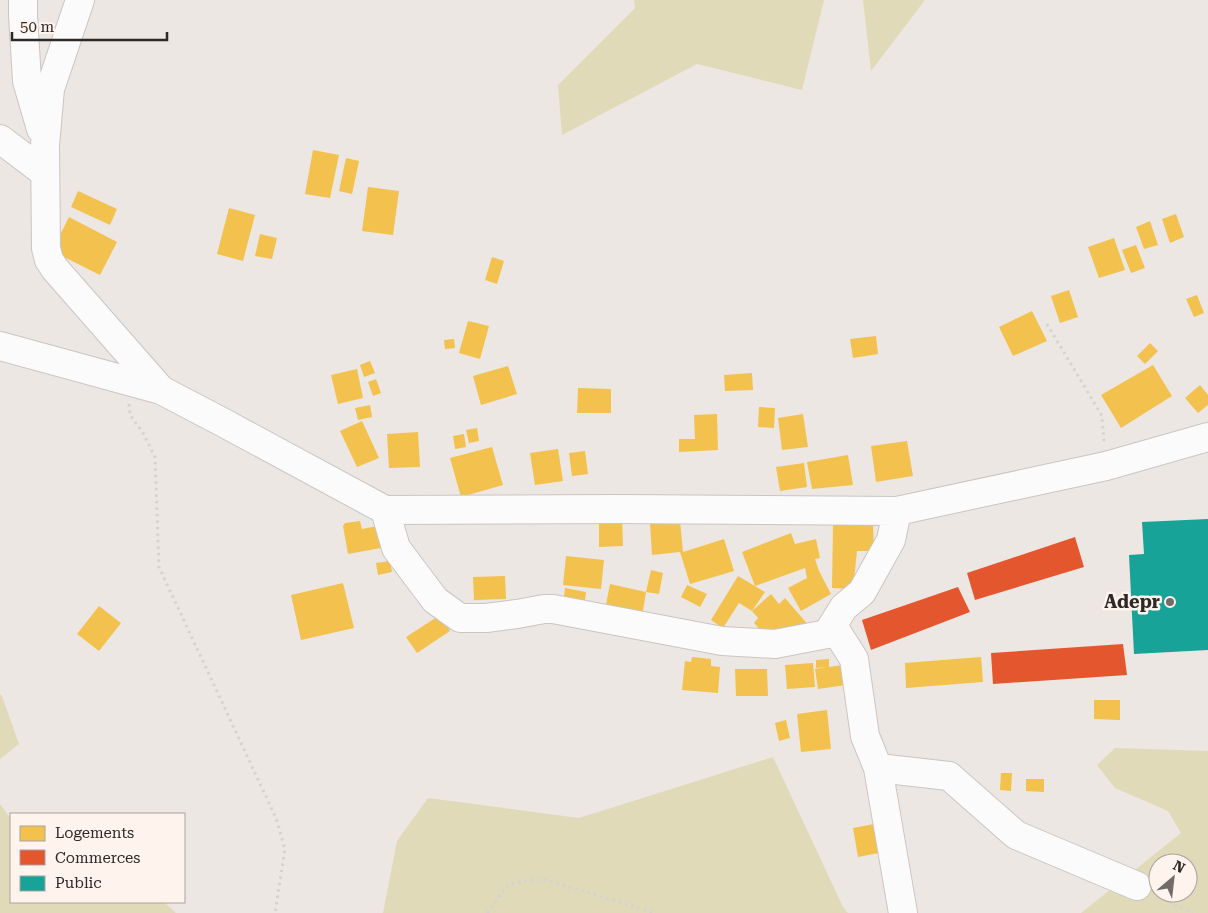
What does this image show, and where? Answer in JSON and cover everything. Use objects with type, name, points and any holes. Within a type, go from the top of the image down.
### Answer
[{"type":"street","points":[[23,0],[27,81],[45,145]]},
{"type":"street","points":[[80,0],[50,88],[45,145],[46,248],[55,269],[161,390]]},
{"type":"street","points":[[0,139],[45,173]]},
{"type":"street","points":[[0,346],[161,390],[385,510],[617,508],[897,511],[1106,466],[1208,437]]},
{"type":"street","points":[[385,510],[396,548],[434,600],[460,618],[486,618],[553,609],[722,641],[775,644],[827,634],[844,607],[862,592],[891,540],[897,511]]},
{"type":"street","points":[[833,626],[854,659],[865,736],[878,768],[903,913]]},
{"type":"street","points":[[878,768],[949,776],[1016,835],[1136,886]]},
{"type":"path","points":[[1047,324],[1102,416],[1106,466]]},
{"type":"path","points":[[127,381],[130,415],[143,433],[155,457],[159,567],[276,818],[286,849],[275,913]]},
{"type":"path","points":[[487,913],[508,885],[529,880],[546,880],[655,913]]},
{"type":"path","points":[[1136,886],[1193,913]]},
{"type":"shaded area","points":[[634,0],[824,0],[802,90],[697,64],[562,135],[558,85],[635,8]]},
{"type":"shaded area","points":[[863,0],[925,0],[871,71]]},
{"type":"shaded area","points":[[0,694],[19,744],[0,759]]},
{"type":"shaded area","points":[[1115,748],[1208,751],[1208,913],[1081,913],[1148,859],[1148,903],[1198,903],[1198,853],[1156,853],[1181,833],[1168,811],[1115,788],[1097,765]]},
{"type":"shaded area","points":[[773,757],[843,907],[848,913],[383,913],[397,841],[428,798],[579,818]]},
{"type":"shaded area","points":[[0,804],[10,818],[10,903],[165,903],[176,913],[0,913]]},
{"type":"building: Logements","points":[[313,150],[339,155],[330,198],[305,194]]},
{"type":"building: Logements","points":[[346,158],[359,161],[352,194],[339,191]]},
{"type":"building: Logements","points":[[368,187],[399,191],[393,235],[362,231]]},
{"type":"building: Logements","points":[[78,191],[117,209],[110,225],[71,207]]},
{"type":"building: Logements","points":[[229,208],[255,215],[243,261],[217,254]]},
{"type":"building: Logements","points":[[1176,214],[1184,237],[1170,243],[1162,219]]},
{"type":"building: Logements","points":[[69,217],[117,242],[100,275],[52,251]]},
{"type":"building: Logements","points":[[1150,221],[1158,245],[1144,249],[1136,227]]},
{"type":"building: Logements","points":[[260,234],[277,238],[272,259],[255,256]]},
{"type":"building: Logements","points":[[1114,238],[1125,270],[1099,278],[1088,247]]},
{"type":"building: Logements","points":[[1136,245],[1145,268],[1131,273],[1122,250]]},
{"type":"building: Logements","points":[[492,257],[504,261],[497,284],[485,280]]},
{"type":"building: Logements","points":[[1069,290],[1078,317],[1060,323],[1051,296]]},
{"type":"building: Logements","points":[[1197,295],[1204,313],[1194,317],[1186,299]]},
{"type":"building: Logements","points":[[1032,311],[1047,341],[1013,356],[999,327]]},
{"type":"building: Logements","points":[[468,321],[489,326],[480,359],[459,353]]},
{"type":"building: Logements","points":[[876,336],[878,354],[853,358],[850,339]]},
{"type":"building: Logements","points":[[454,339],[455,348],[445,349],[444,340]]},
{"type":"building: Logements","points":[[1150,343],[1158,351],[1145,364],[1137,356]]},
{"type":"building: Logements","points":[[370,361],[375,373],[364,377],[360,365]]},
{"type":"building: Logements","points":[[1153,365],[1172,396],[1121,428],[1101,395]]},
{"type":"building: Logements","points":[[508,366],[517,394],[481,405],[473,376]]},
{"type":"building: Logements","points":[[357,369],[363,398],[338,404],[331,375]]},
{"type":"building: Logements","points":[[752,373],[753,390],[725,391],[724,375]]},
{"type":"building: Logements","points":[[376,379],[381,393],[373,396],[368,382]]},
{"type":"building: Logements","points":[[1200,385],[1208,395],[1208,405],[1198,413],[1185,398]]},
{"type":"building: Logements","points":[[578,388],[611,389],[611,413],[577,413]]},
{"type":"building: Logements","points":[[370,405],[372,417],[358,420],[355,408]]},
{"type":"building: Logements","points":[[759,407],[775,408],[774,428],[758,427]]},
{"type":"building: Logements","points":[[717,414],[718,450],[679,452],[679,439],[695,439],[694,415]]},
{"type":"building: Logements","points":[[803,414],[808,447],[782,450],[778,418]]},
{"type":"building: Logements","points":[[362,421],[379,458],[357,467],[340,431]]},
{"type":"building: Logements","points":[[477,428],[479,441],[469,443],[466,430]]},
{"type":"building: Logements","points":[[418,432],[420,467],[389,468],[387,434]]},
{"type":"building: Logements","points":[[464,434],[466,447],[455,449],[453,436]]},
{"type":"building: Logements","points":[[907,441],[913,476],[876,482],[871,446]]},
{"type":"building: Logements","points":[[492,447],[503,485],[461,497],[450,458]]},
{"type":"building: Logements","points":[[558,449],[563,481],[535,485],[530,453]]},
{"type":"building: Logements","points":[[585,451],[588,474],[572,476],[569,453]]},
{"type":"building: Logements","points":[[848,455],[853,485],[812,489],[807,462]]},
{"type":"building: Logements","points":[[804,463],[807,487],[780,491],[776,467]]},
{"type":"building: Logements","points":[[608,517],[622,517],[623,546],[599,547],[599,524],[608,523]]},
{"type":"building: Logements","points":[[360,521],[362,529],[378,526],[381,548],[348,554],[343,526],[345,523]]},
{"type":"building: Logements","points":[[680,521],[683,552],[724,539],[734,571],[690,584],[680,552],[652,555],[650,523]]},
{"type":"building: Logements","points":[[833,525],[873,525],[874,551],[857,551],[853,589],[832,588]]},
{"type":"building: Logements","points":[[791,533],[795,544],[816,539],[820,558],[815,559],[831,594],[801,611],[788,588],[807,578],[805,568],[755,586],[742,552]]},
{"type":"building: Logements","points":[[566,556],[604,560],[601,589],[563,585]]},
{"type":"building: Logements","points":[[390,561],[392,572],[378,575],[376,563]]},
{"type":"building: Logements","points":[[651,570],[663,573],[659,594],[646,592]]},
{"type":"building: Logements","points":[[505,576],[506,599],[474,600],[473,577]]},
{"type":"building: Logements","points":[[738,576],[765,592],[752,611],[739,603],[723,628],[711,620]]},
{"type":"building: Logements","points":[[343,583],[354,628],[301,640],[291,595]]},
{"type":"building: Logements","points":[[610,584],[646,592],[642,617],[605,610]]},
{"type":"building: Logements","points":[[687,585],[707,594],[700,607],[681,597]]},
{"type":"building: Logements","points":[[565,588],[586,592],[584,608],[563,605]]},
{"type":"building: Logements","points":[[771,594],[779,604],[785,598],[810,627],[765,635],[754,623],[758,618],[752,611]]},
{"type":"building: Logements","points":[[99,606],[121,623],[99,651],[77,634]]},
{"type":"building: Logements","points":[[440,615],[450,631],[417,653],[406,637]]},
{"type":"building: Logements","points":[[692,657],[711,659],[711,666],[720,667],[718,693],[682,690],[685,661],[691,662]]},
{"type":"building: Logements","points":[[981,657],[983,682],[906,688],[905,663]]},
{"type":"building: Logements","points":[[829,659],[829,667],[843,665],[846,685],[818,689],[815,669],[826,667],[816,668],[816,660]]},
{"type":"building: Logements","points":[[813,663],[815,687],[787,689],[785,665]]},
{"type":"building: Logements","points":[[735,669],[767,669],[768,696],[736,696]]},
{"type":"building: Logements","points":[[1094,700],[1120,700],[1120,720],[1094,719]]},
{"type":"building: Logements","points":[[827,710],[831,749],[801,752],[797,714]]},
{"type":"building: Logements","points":[[786,720],[790,738],[779,741],[775,723]]},
{"type":"building: Logements","points":[[1001,773],[1012,773],[1011,791],[1000,790]]},
{"type":"building: Logements","points":[[1026,779],[1044,779],[1044,792],[1026,791]]},
{"type":"building: Logements","points":[[879,823],[884,852],[858,857],[853,828]]},
{"type":"building: Commerces","points":[[1075,537],[1084,567],[975,600],[967,573]]},
{"type":"building: Commerces","points":[[958,587],[970,612],[871,650],[862,620]]},
{"type":"building: Commerces","points":[[1123,644],[1127,675],[993,684],[991,653]]},
{"type":"building: Public","name":"Adepr","points":[[1208,519],[1208,650],[1134,654],[1129,555],[1144,554],[1142,522]]},
{"type":"place","name":"Adepr","points":[[1170,602]]}]
